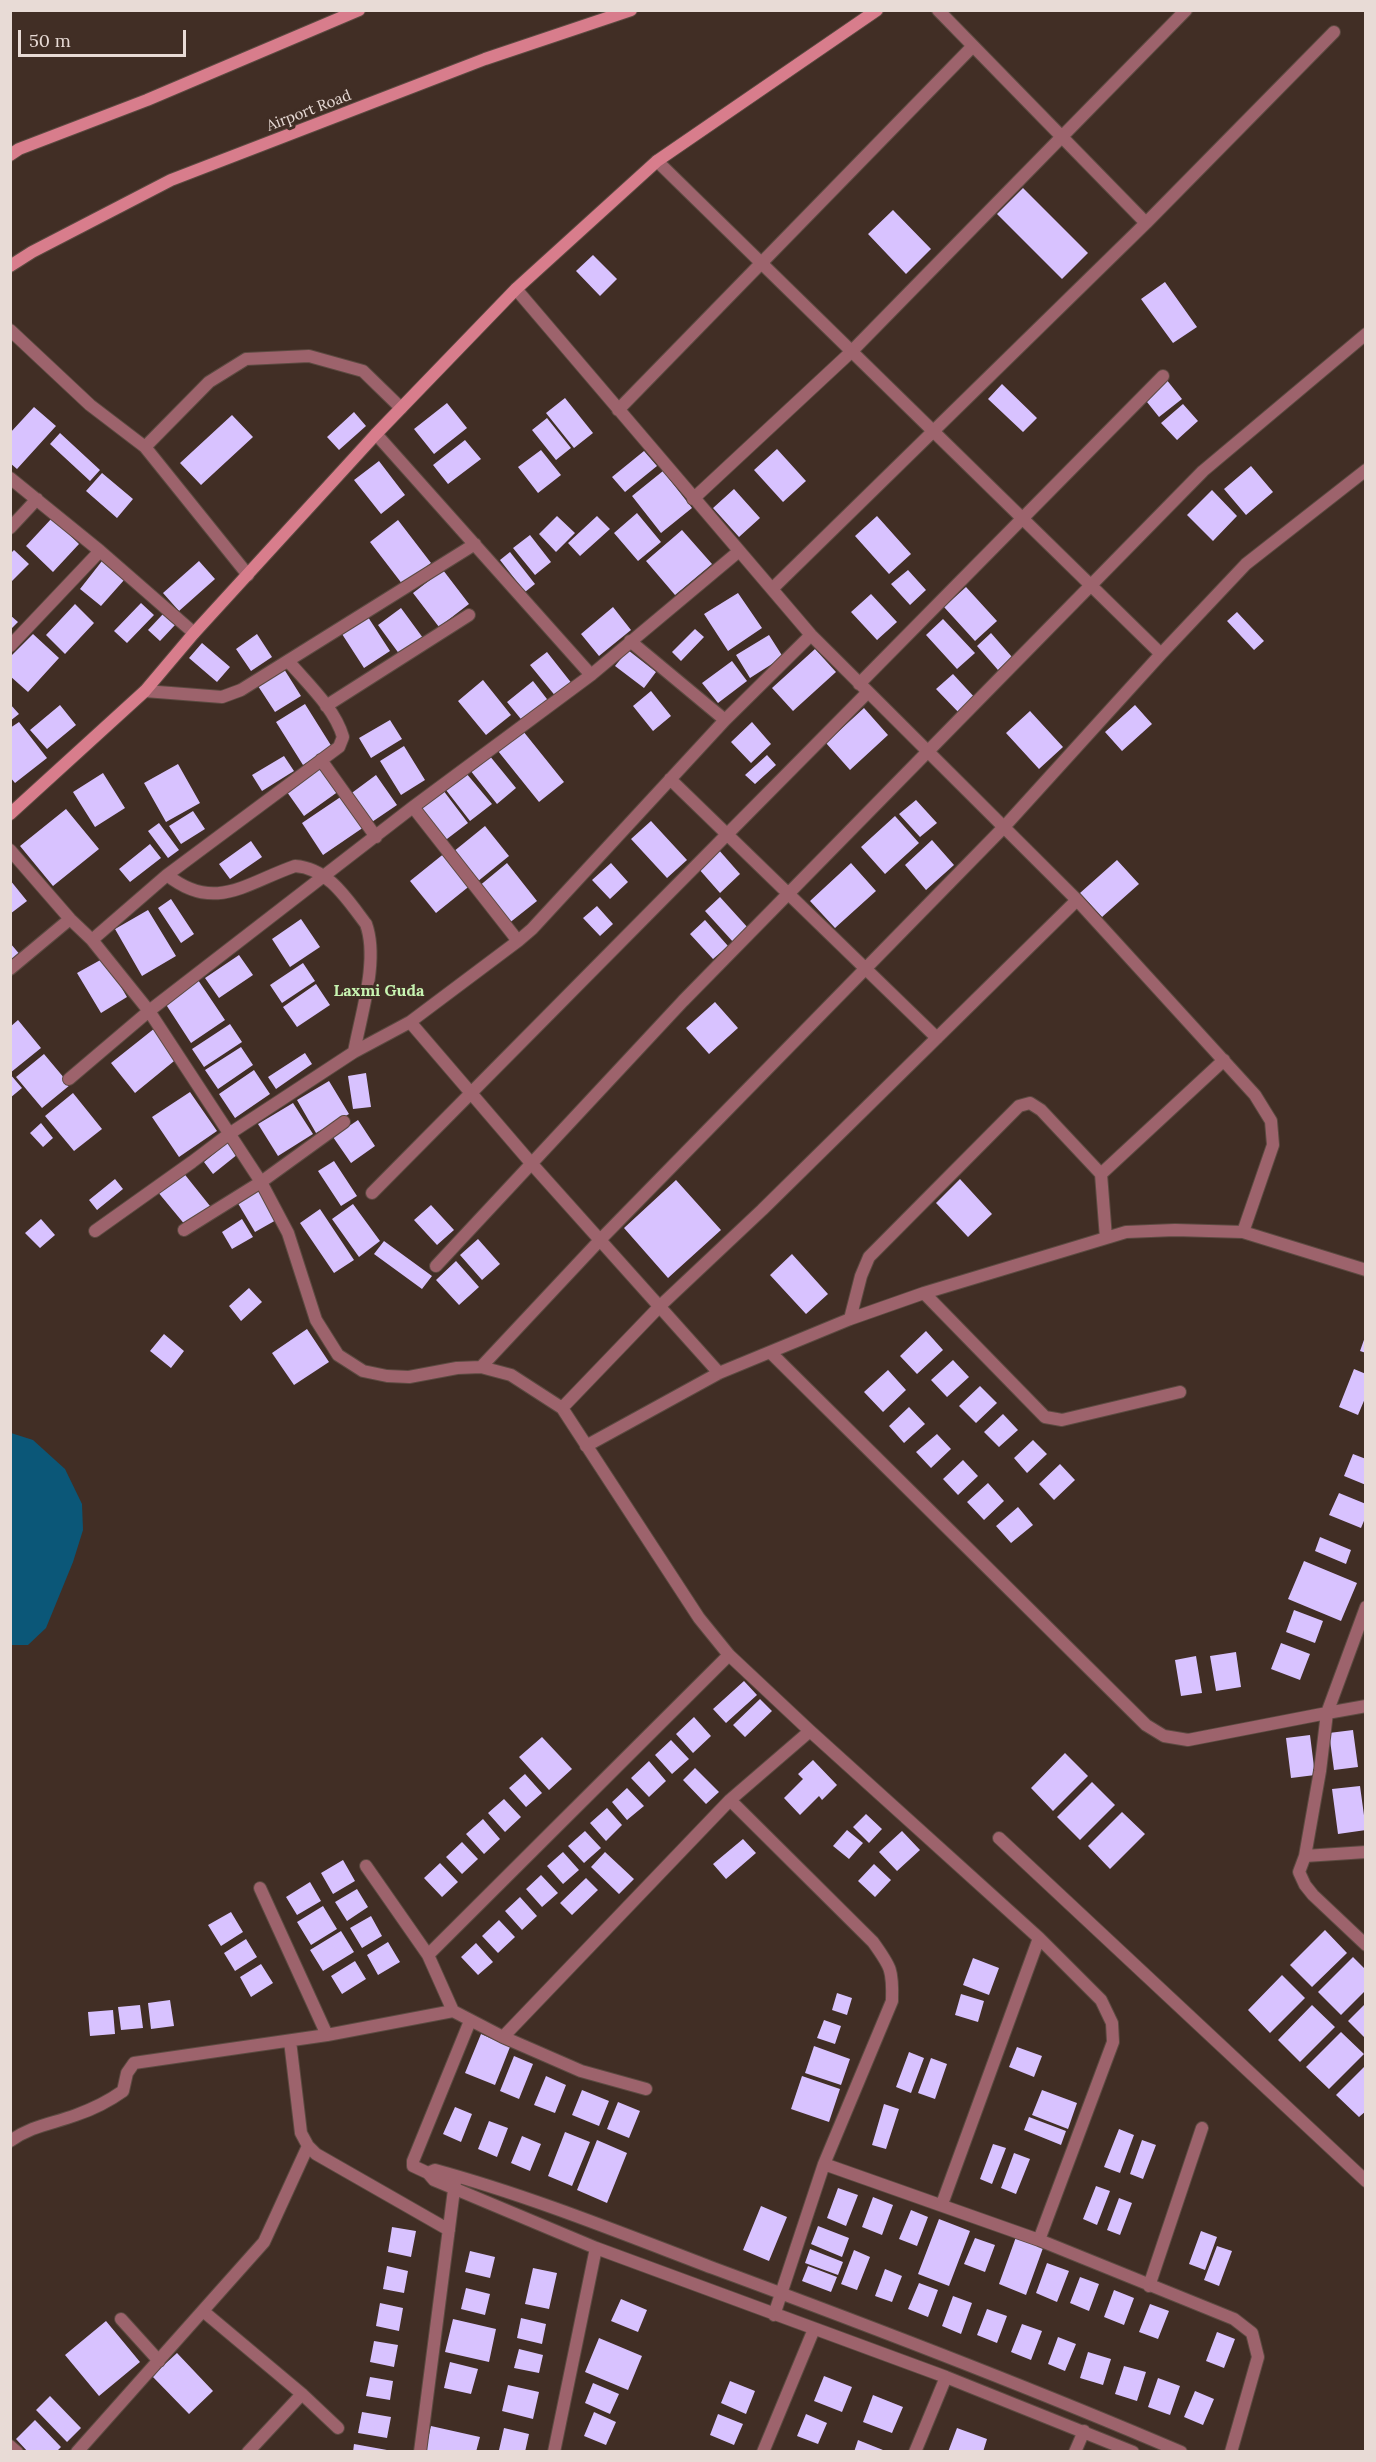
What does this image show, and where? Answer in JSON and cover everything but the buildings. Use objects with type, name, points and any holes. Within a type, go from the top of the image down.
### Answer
[{"type":"street","points":[[10,155],[157,96],[359,10]]},
{"type":"street","name":"Airport Road","points":[[10,266],[32,252],[171,180],[485,58],[631,10]]},
{"type":"street","points":[[10,814],[145,691],[194,633],[376,434],[516,289],[657,162],[878,10]]},
{"type":"street","points":[[938,10],[1146,223]]},
{"type":"street","points":[[693,499],[851,352],[1186,10]]},
{"type":"street","points":[[772,589],[1146,223],[1334,32]]},
{"type":"street","points":[[618,410],[973,46]]},
{"type":"street","points":[[657,162],[1161,654]]},
{"type":"street","points":[[516,289],[811,636],[1077,900],[1255,1095],[1271,1120],[1273,1145],[1243,1232]]},
{"type":"street","points":[[10,330],[90,405],[145,447],[248,575]]},
{"type":"street","points":[[436,1266],[683,1001],[1203,471],[1365,334]]},
{"type":"street","points":[[145,447],[209,382],[246,359],[309,356],[363,370],[401,408]]},
{"type":"street","points":[[372,1193],[472,1095],[728,833],[1022,519],[1164,376]]},
{"type":"street","points":[[376,434],[591,675]]},
{"type":"street","points":[[481,1367],[600,1240],[1004,828],[1161,654],[1246,564],[1365,470]]},
{"type":"street","points":[[10,478],[100,551],[194,633]]},
{"type":"street","points":[[10,528],[37,499]]},
{"type":"street","points":[[145,691],[222,697],[240,690],[290,662],[475,544]]},
{"type":"street","points":[[10,646],[100,551]]},
{"type":"street","points":[[69,1079],[149,1011],[413,807],[591,675],[738,552]]},
{"type":"street","points":[[326,706],[469,615]]},
{"type":"street","points":[[95,1231],[229,1134],[354,1052],[410,1022],[518,941],[725,720],[811,636]]},
{"type":"street","points":[[630,641],[725,720]]},
{"type":"street","points":[[93,940],[167,875],[339,747],[343,737],[341,730],[326,706],[290,662]]},
{"type":"street","points":[[321,760],[376,837]]},
{"type":"street","points":[[670,779],[937,1038]]},
{"type":"street","points":[[413,807],[518,941]]},
{"type":"street","points":[[10,850],[70,919],[93,940],[149,1011],[261,1182],[288,1233],[316,1320],[338,1355],[363,1371],[387,1376],[409,1377],[456,1368],[481,1367],[511,1375],[562,1408],[699,1618],[729,1655],[1039,1938],[1101,2000],[1112,2023],[1113,2042],[1039,2240]]},
{"type":"street","points":[[167,875],[183,888],[197,893],[217,894],[295,866],[308,867],[326,876],[366,924],[371,947],[354,1052]]},
{"type":"street","points":[[562,1408],[660,1306],[762,1210],[1077,900]]},
{"type":"street","points":[[10,969],[70,919]]},
{"type":"street","points":[[410,1022],[531,1163],[719,1373]]},
{"type":"street","points":[[1101,1174],[1224,1060]]},
{"type":"street","points":[[850,1319],[861,1276],[869,1257],[1019,1106],[1030,1103],[1041,1110],[1101,1174],[1106,1238]]},
{"type":"street","points":[[184,1230],[261,1182],[344,1122]]},
{"type":"street","points":[[586,1446],[719,1373],[850,1319],[924,1293],[1126,1232],[1175,1230],[1243,1232],[1365,1270]]},
{"type":"street","points":[[924,1293],[1045,1417],[1062,1420],[1180,1392]]},
{"type":"street","points":[[770,1352],[1146,1725],[1164,1736],[1188,1740],[1365,1706]]},
{"type":"street","points":[[1365,1607],[1327,1713],[1320,1771],[1305,1856],[1299,1872],[1305,1885],[1365,1945]]},
{"type":"street","points":[[428,1955],[729,1655]]},
{"type":"street","points":[[503,2037],[730,1800],[810,1731]]},
{"type":"street","points":[[730,1800],[873,1942],[890,1966],[892,2001],[824,2164],[774,2315]]},
{"type":"street","points":[[999,1838],[1365,2181]]},
{"type":"street","points":[[1305,1856],[1365,1852]]},
{"type":"street","points":[[366,1866],[428,1955],[453,2011],[503,2037],[581,2071],[646,2089]]},
{"type":"street","points":[[260,1888],[327,2035]]},
{"type":"street","points":[[942,2204],[1039,1938]]},
{"type":"street","points":[[10,2141],[26,2130],[75,2115],[111,2099],[123,2091],[127,2073],[134,2063],[327,2035],[453,2011]]},
{"type":"street","points":[[470,2021],[413,2161],[413,2166],[428,2173],[434,2180],[596,2248],[946,2377],[1133,2451]]},
{"type":"street","points":[[290,2041],[302,2133],[308,2146],[316,2154],[449,2230]]},
{"type":"street","points":[[1149,2286],[1202,2128]]},
{"type":"street","points":[[77,2451],[264,2241],[308,2146]]},
{"type":"street","points":[[824,2164],[1039,2240],[1234,2319],[1252,2332],[1258,2357],[1231,2451]]},
{"type":"street","points":[[428,2173],[435,2170],[486,2184],[781,2293],[1067,2404],[1181,2451]]},
{"type":"street","points":[[420,2451],[456,2176]]},
{"type":"street","points":[[554,2451],[596,2248]]},
{"type":"street","points":[[203,2311],[302,2394],[338,2428]]},
{"type":"street","points":[[121,2319],[159,2361]]},
{"type":"street","points":[[763,2451],[814,2329]]},
{"type":"street","points":[[915,2451],[946,2377]]},
{"type":"street","points":[[248,2451],[302,2394]]},
{"type":"street","points":[[1075,2451],[1084,2431]]},
{"type":"street","points":[[10,2445],[17,2451]]},
{"type":"water","points":[[11,1433],[33,1440],[65,1469],[82,1504],[83,1530],[73,1562],[46,1628],[28,1645],[11,1645]]},
{"type":"district","name":"Laxmi Guda","points":[[379,991]]}]
